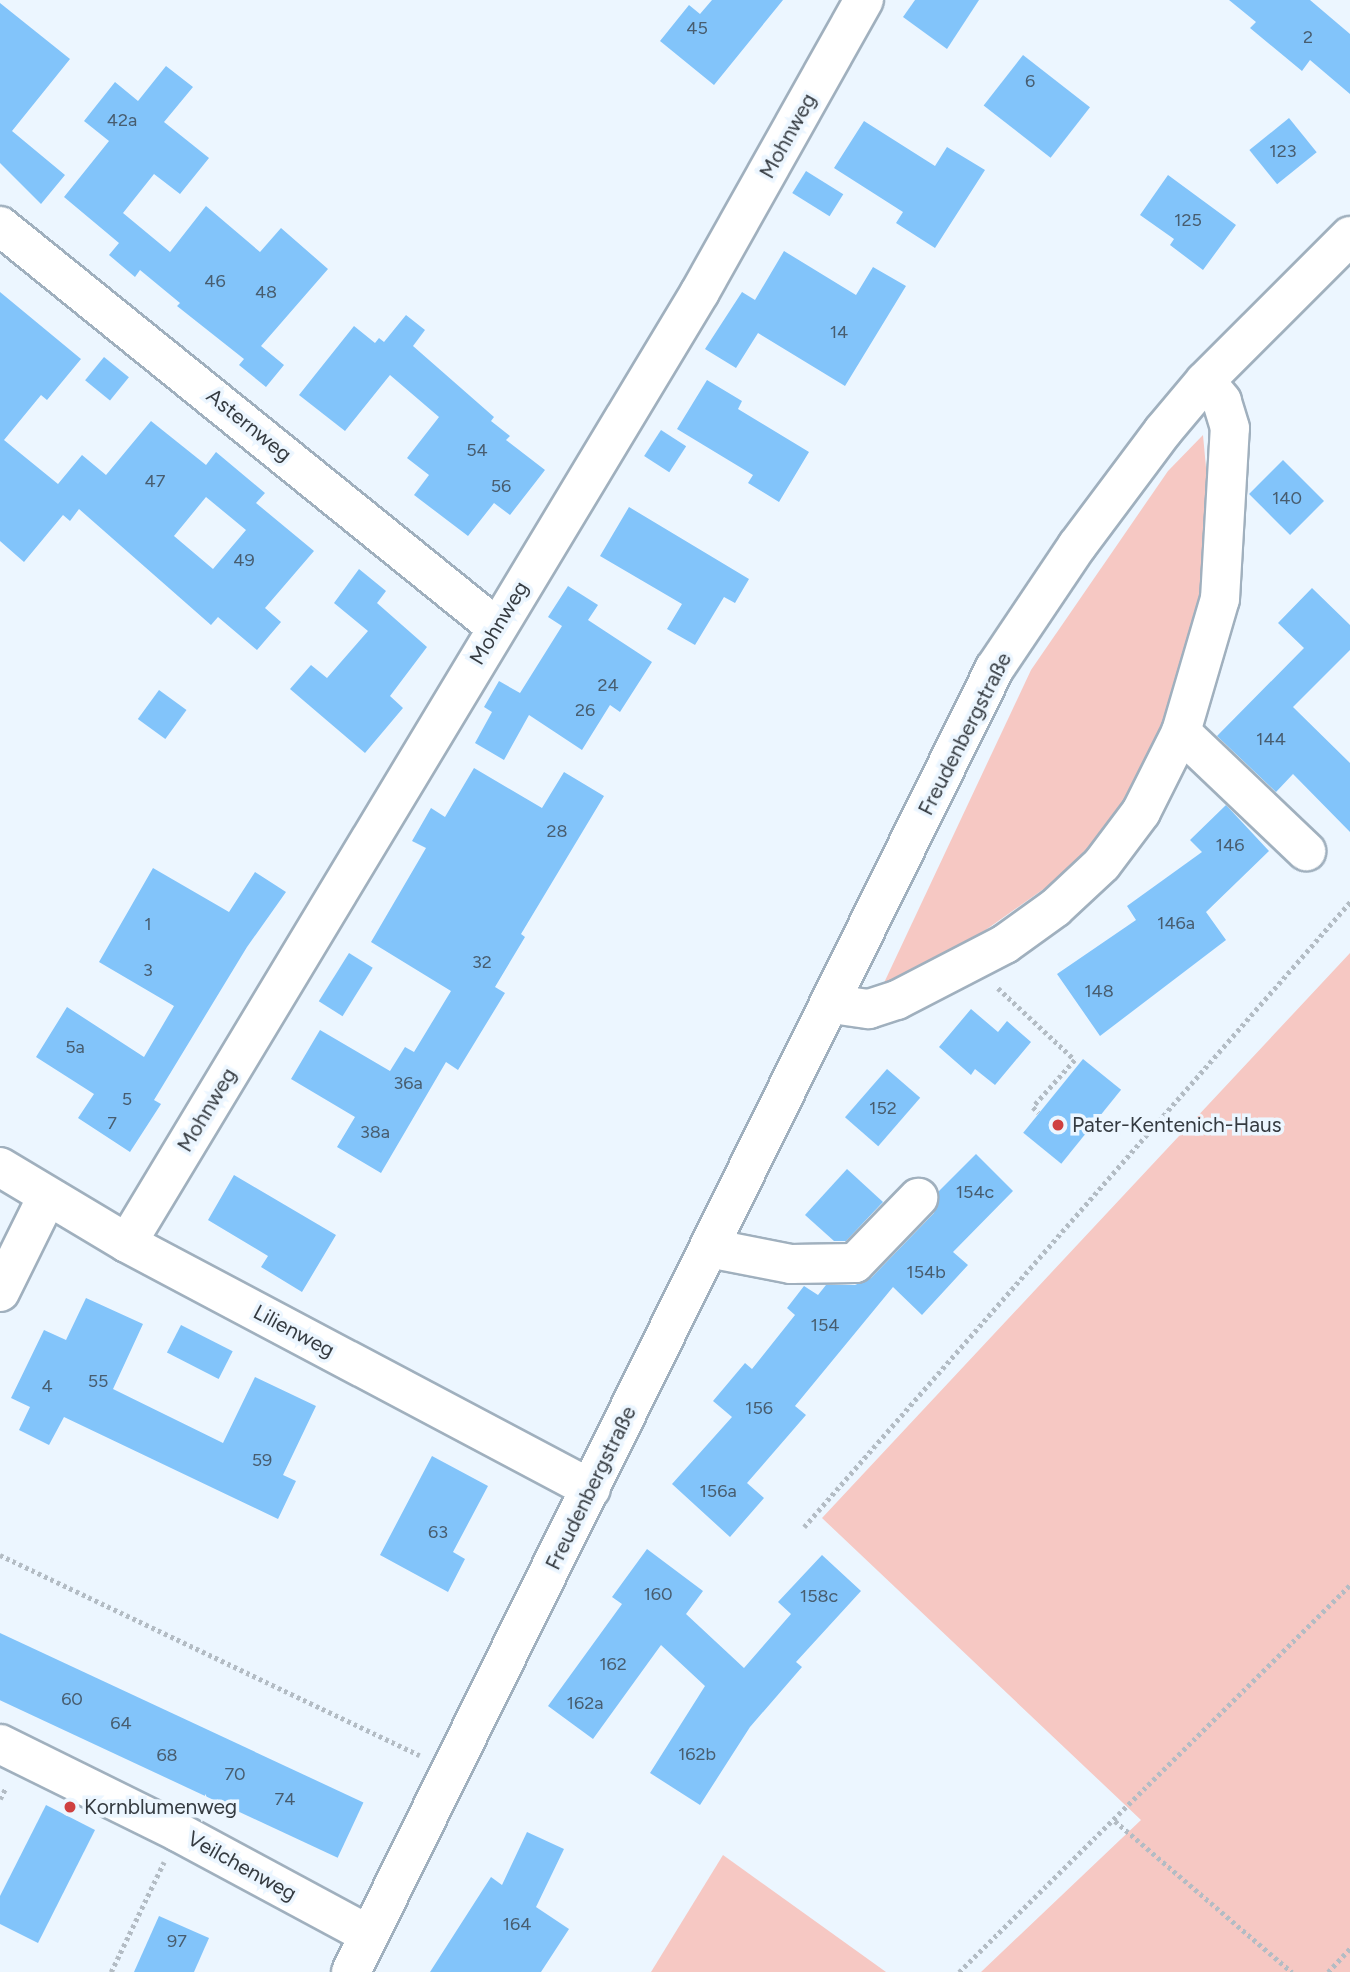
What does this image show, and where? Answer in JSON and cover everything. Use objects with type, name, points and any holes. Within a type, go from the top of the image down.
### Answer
[{"type":"street","name":"Mohnweg","points":[[127,1243],[700,292],[861,1]]},
{"type":"street","name":"Asternweg","points":[[0,226],[496,627]]},
{"type":"street","name":"Freudenbergstraße","points":[[351,1972],[832,1004],[995,668],[1077,546],[1205,381],[1350,236]]},
{"type":"street","points":[[832,1004],[869,1009],[897,1000],[972,963],[1055,908],[1102,864],[1142,812],[1181,732],[1220,599],[1230,491],[1230,428],[1222,401],[1205,381]]},
{"type":"street","points":[[1181,732],[1306,851]]},
{"type":"street","name":"Lilienweg","points":[[0,1167],[46,1199],[591,1489]]},
{"type":"street","points":[[709,1248],[791,1264],[855,1263],[918,1198]]},
{"type":"street","points":[[0,1293],[46,1199]]},
{"type":"street","name":"Veilchenweg","points":[[0,1744],[178,1832],[369,1935]]},
{"type":"path","points":[[804,1527],[1350,902]]},
{"type":"path","points":[[972,963],[1075,1060],[1033,1108],[1039,1113]]},
{"type":"path","points":[[0,1555],[403,1746]]},
{"type":"path","points":[[959,1972],[1115,1821],[1350,1585]]},
{"type":"path","points":[[1115,1821],[1292,1972]]},
{"type":"path","points":[[111,1972],[178,1832]]},
{"type":"path","points":[[1328,1972],[1350,1948]]},
{"type":"shaded area","points":[[1203,435],[1213,544],[1200,642],[1170,726],[1118,817],[1055,881],[970,941],[883,985],[1031,670],[1168,471]]},
{"type":"shaded area","points":[[1350,953],[1350,1972],[981,1972],[1141,1820],[822,1518]]},
{"type":"shaded area","points":[[723,1855],[886,1972],[651,1972]]},
{"type":"building","points":[[712,0],[783,0],[714,85],[660,41],[689,5],[700,14]]},
{"type":"building","points":[[915,0],[979,0],[947,49],[903,17]]},
{"type":"building","points":[[1229,0],[1310,0],[1350,34],[1350,94],[1310,60],[1302,71],[1250,28],[1256,22]]},
{"type":"building","points":[[0,3],[70,59],[12,131],[65,175],[41,204],[0,163]]},
{"type":"building","points":[[1023,55],[1090,107],[1051,158],[984,105]]},
{"type":"building","points":[[166,66],[193,87],[164,122],[209,158],[180,194],[154,174],[123,213],[170,252],[206,206],[260,252],[281,228],[328,269],[261,346],[284,365],[266,387],[239,365],[244,359],[177,306],[180,303],[140,270],[135,277],[109,255],[119,243],[64,197],[109,141],[84,121],[115,82],[138,101]]},
{"type":"building","points":[[1289,118],[1317,152],[1277,184],[1249,150]]},
{"type":"building","points":[[864,121],[935,166],[947,147],[985,170],[935,248],[896,223],[903,212],[834,168]]},
{"type":"building","points":[[806,171],[843,194],[830,216],[792,193]]},
{"type":"building","points":[[1168,175],[1236,225],[1203,270],[1170,245],[1174,239],[1140,215]]},
{"type":"building","points":[[784,251],[856,295],[873,267],[906,286],[845,386],[758,333],[736,368],[705,349],[742,292],[755,300]]},
{"type":"building","points":[[0,292],[81,359],[47,400],[41,395],[4,440],[58,484],[82,455],[106,475],[151,421],[206,465],[216,452],[265,493],[256,503],[314,551],[265,608],[281,622],[257,650],[218,617],[211,625],[79,509],[70,521],[63,515],[24,562],[0,541]],"holes":[[[206,497],[246,530],[213,569],[174,536]]]},
{"type":"building","points":[[406,315],[425,330],[413,346],[494,417],[491,421],[510,436],[506,440],[545,470],[510,515],[494,503],[468,536],[414,495],[429,475],[407,458],[439,417],[390,375],[345,431],[299,395],[354,326],[375,343],[379,338],[384,342]]},
{"type":"building","points":[[104,357],[129,377],[110,400],[85,380]]},
{"type":"building","points":[[707,380],[742,401],[738,409],[809,452],[779,502],[748,483],[753,475],[677,429]]},
{"type":"building","points":[[661,430],[686,446],[669,472],[644,456]]},
{"type":"building","points":[[1283,460],[1324,501],[1290,535],[1249,494]]},
{"type":"building","points":[[629,507],[749,579],[735,603],[724,597],[695,645],[667,629],[682,604],[600,556]]},
{"type":"building","points":[[359,569],[386,591],[377,603],[427,647],[390,696],[403,708],[365,753],[290,689],[311,665],[327,678],[368,631],[334,603]]},
{"type":"building","points":[[568,586],[598,605],[588,620],[652,662],[620,712],[610,705],[582,750],[529,715],[504,760],[475,743],[492,712],[484,707],[499,681],[520,693],[562,626],[548,617]]},
{"type":"building","points":[[1312,588],[1350,625],[1350,650],[1293,707],[1350,763],[1350,832],[1293,774],[1276,792],[1217,736],[1304,648],[1278,623]]},
{"type":"building","points":[[159,690],[187,710],[165,739],[138,719]]},
{"type":"building","points":[[474,768],[542,808],[564,772],[604,796],[521,934],[525,937],[495,987],[505,993],[458,1070],[446,1062],[381,1173],[337,1147],[355,1117],[291,1079],[320,1030],[390,1071],[405,1047],[414,1052],[451,991],[371,942],[426,848],[412,841],[431,808],[445,817]]},
{"type":"building","points":[[1226,805],[1269,851],[1206,912],[1226,940],[1100,1036],[1057,974],[1136,920],[1127,906],[1202,852],[1190,840]]},
{"type":"building","points":[[153,868],[229,912],[255,872],[286,892],[247,947],[154,1100],[161,1104],[130,1152],[78,1118],[94,1094],[36,1057],[67,1007],[144,1057],[174,1006],[99,962]]},
{"type":"building","points":[[349,953],[373,968],[343,1016],[319,1001]]},
{"type":"building","points":[[971,1009],[998,1032],[1007,1021],[1031,1042],[995,1085],[975,1069],[971,1075],[939,1047]]},
{"type":"building","points":[[1083,1059],[1121,1090],[1061,1164],[1023,1133]]},
{"type":"building","points":[[887,1069],[920,1098],[878,1146],[845,1117]]},
{"type":"building","points":[[976,1154],[1013,1191],[953,1252],[968,1265],[922,1315],[893,1287],[795,1406],[806,1415],[747,1483],[764,1498],[730,1537],[672,1484],[732,1417],[713,1401],[745,1363],[752,1369],[795,1315],[787,1308],[804,1286],[818,1295],[826,1285],[855,1285],[871,1278],[934,1213],[939,1191]]},
{"type":"building","points":[[847,1169],[883,1202],[846,1241],[834,1241],[805,1215]]},
{"type":"building","points":[[234,1175],[336,1235],[302,1292],[261,1267],[268,1256],[208,1220]]},
{"type":"building","points":[[86,1298],[143,1324],[113,1389],[223,1443],[255,1377],[316,1406],[283,1475],[296,1481],[278,1519],[64,1417],[49,1445],[19,1430],[30,1407],[11,1398],[44,1330],[66,1340]]},
{"type":"building","points":[[181,1325],[233,1351],[219,1379],[167,1353]]},
{"type":"building","points":[[432,1456],[488,1486],[453,1552],[465,1559],[448,1592],[380,1555]]},
{"type":"building","points":[[647,1549],[703,1591],[686,1614],[744,1668],[791,1614],[778,1602],[822,1555],[861,1591],[796,1662],[802,1667],[750,1727],[700,1805],[650,1773],[705,1686],[661,1645],[593,1739],[548,1706],[622,1604],[612,1597]]},
{"type":"building","points":[[0,1633],[363,1802],[338,1858],[0,1700]]},
{"type":"building","points":[[46,1805],[95,1830],[38,1943],[0,1924],[0,1896]]},
{"type":"building","points":[[527,1832],[564,1849],[536,1907],[569,1929],[541,1972],[430,1972],[491,1877],[502,1885]]},
{"type":"building","points":[[159,1916],[209,1938],[194,1972],[134,1972]]},
{"type":"place","name":"Pater-Kentenich-Haus","points":[[1058,1125]]},
{"type":"place","name":"Kornblumenweg","points":[[70,1807]]}]
